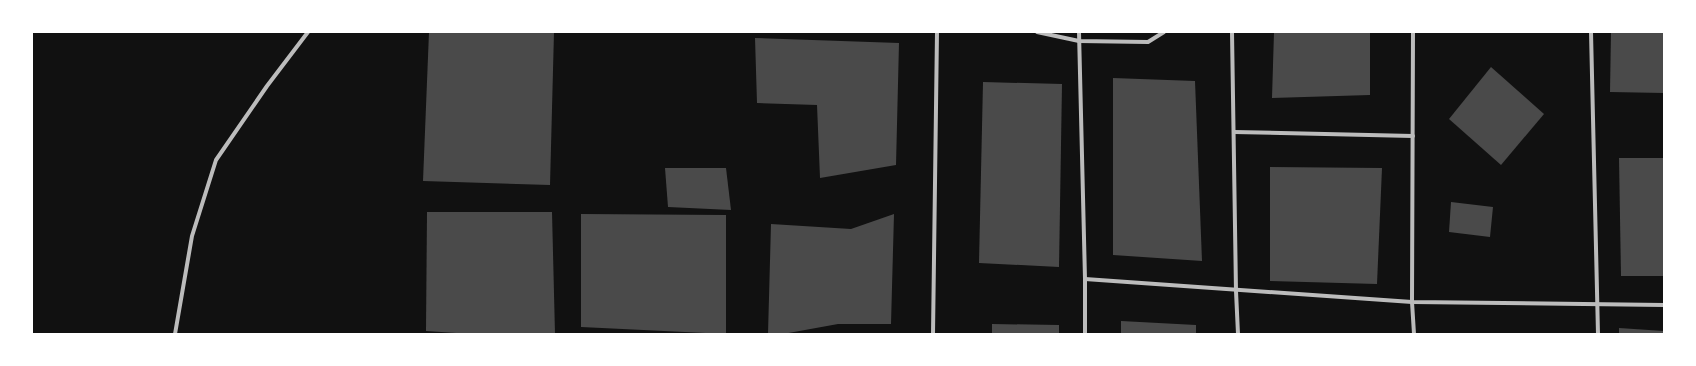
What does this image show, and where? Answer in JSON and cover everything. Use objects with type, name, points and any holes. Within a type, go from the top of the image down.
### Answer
[{"type":"street","points":[[175,334],[192,236],[216,160],[267,86],[308,32]]},
{"type":"street","points":[[933,334],[937,32]]},
{"type":"street","points":[[1037,32],[1079,41],[1148,42],[1164,32]]},
{"type":"street","points":[[1079,32],[1086,279],[1085,334]]},
{"type":"street","points":[[1232,32],[1238,334]]},
{"type":"street","points":[[1413,32],[1412,302],[1414,334]]},
{"type":"street","points":[[1590,32],[1599,305],[1598,334]]},
{"type":"street","points":[[1234,132],[1413,136]]},
{"type":"street","points":[[1086,279],[1236,291],[1412,302],[1664,305]]},
{"type":"building","points":[[429,32],[554,32],[550,185],[423,181]]},
{"type":"building","points":[[1274,32],[1370,32],[1370,95],[1272,98]]},
{"type":"building","points":[[1611,32],[1664,32],[1664,93],[1610,92]]},
{"type":"building","points":[[755,38],[899,43],[896,165],[820,178],[817,105],[757,103]]},
{"type":"building","points":[[1491,67],[1544,114],[1501,165],[1449,119]]},
{"type":"building","points":[[1113,78],[1195,81],[1202,261],[1113,255]]},
{"type":"building","points":[[983,82],[1062,84],[1059,267],[979,263]]},
{"type":"building","points":[[1619,158],[1664,158],[1664,276],[1621,276]]},
{"type":"building","points":[[1270,167],[1382,168],[1377,284],[1270,281]]},
{"type":"building","points":[[665,168],[726,168],[731,210],[668,207]]},
{"type":"building","points":[[1451,202],[1493,207],[1490,237],[1449,232]]},
{"type":"building","points":[[427,212],[552,212],[555,334],[471,334],[426,331]]},
{"type":"building","points":[[581,214],[726,215],[726,334],[581,327]]},
{"type":"building","points":[[894,214],[891,324],[838,324],[783,334],[768,334],[771,224],[851,229]]},
{"type":"building","points":[[1121,321],[1196,325],[1196,334],[1121,334]]},
{"type":"building","points":[[992,324],[1059,325],[1059,334],[992,334]]},
{"type":"building","points":[[1619,328],[1664,331],[1664,334],[1619,334]]}]
